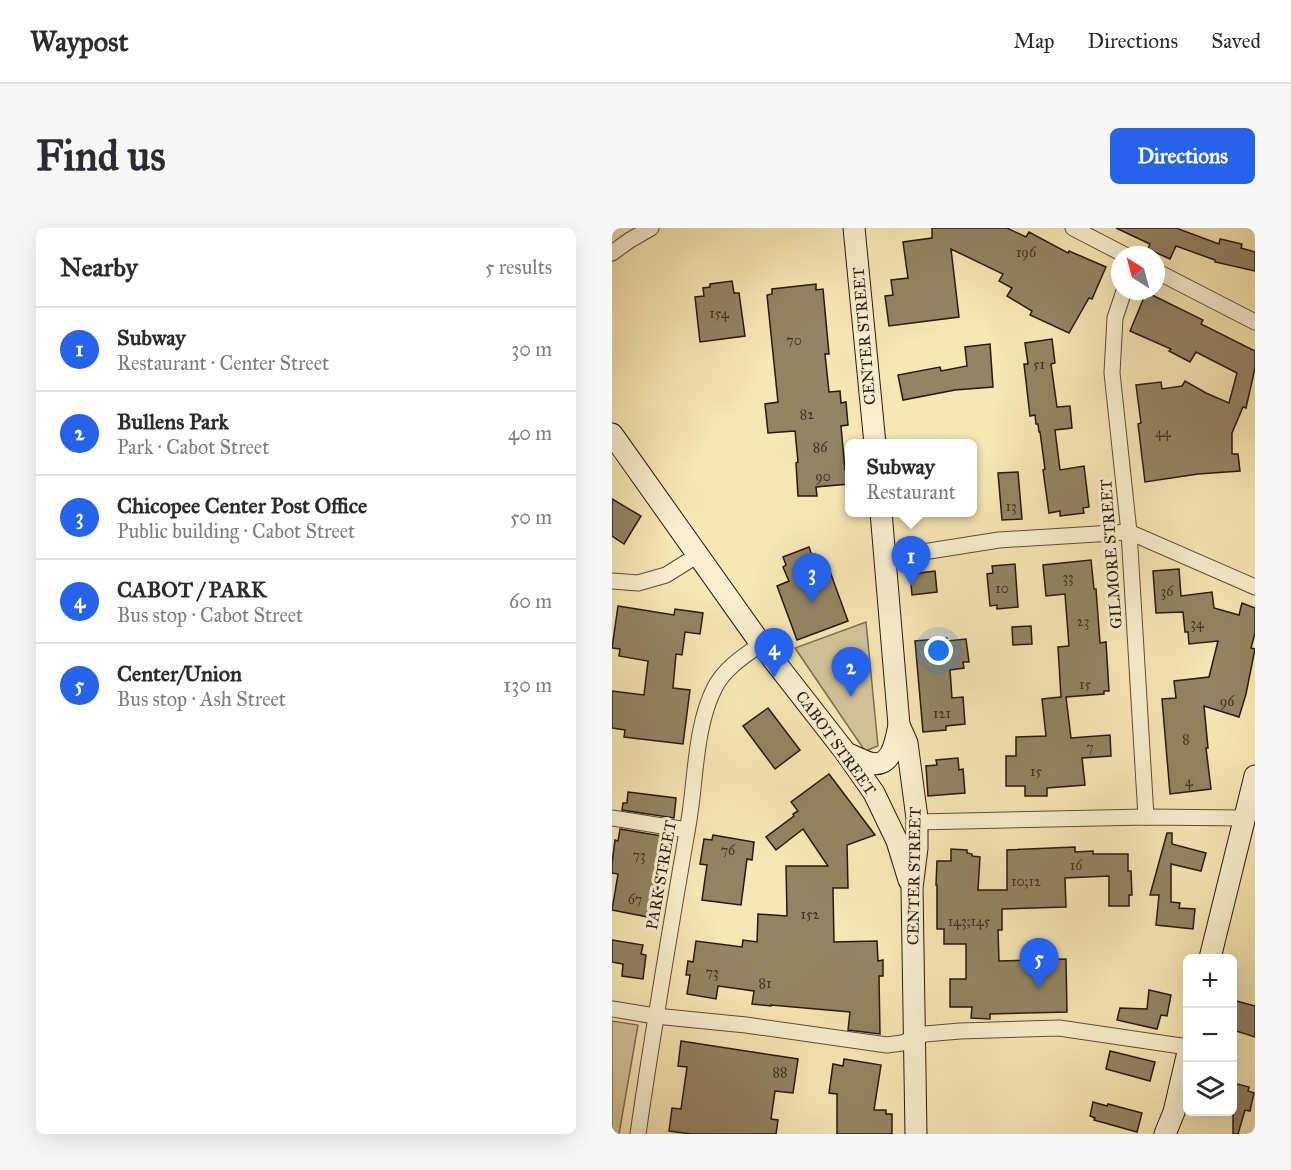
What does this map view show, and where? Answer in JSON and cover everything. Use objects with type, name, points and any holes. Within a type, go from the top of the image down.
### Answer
[{"type":"main road","name":"CENTER STREET","points":[[854,228],[874,439]]},
{"type":"main road","name":"CABOT STREET","points":[[612,434],[761,644],[874,792],[897,841],[912,888]]},
{"type":"main road","name":"CENTER STREET","points":[[881,517],[899,725],[908,743],[917,822],[917,848],[912,888],[916,1134]]},
{"type":"main road","points":[[846,753],[878,764],[891,754],[899,725]]},
{"type":"main road","points":[[1211,954],[1255,776]]},
{"type":"main road","points":[[874,792],[892,809],[917,822]]},
{"type":"main road","points":[[1165,1134],[1174,1112],[1185,1062]]},
{"type":"street","points":[[612,253],[651,228]]},
{"type":"street","points":[[1073,228],[1111,248]]},
{"type":"street","points":[[1165,276],[1255,322]]},
{"type":"street","name":"GILMORE STREET","points":[[1121,300],[1115,318],[1112,373],[1129,532],[1146,817]]},
{"type":"street","points":[[885,558],[999,540],[1129,532],[1255,587]]},
{"type":"street","points":[[612,581],[638,583],[666,575],[698,555]]},
{"type":"street","name":"PARK STREET","points":[[638,1134],[703,718],[715,687],[725,672],[761,644]]},
{"type":"street","points":[[917,822],[1146,817],[1244,819]]},
{"type":"street","points":[[612,819],[687,830]]},
{"type":"street","points":[[612,1009],[655,1016],[746,1025],[887,1046],[925,1034],[1059,1028],[1183,1048]]},
{"type":"shaded area","points":[[866,622],[878,746],[865,751],[795,648]]},
{"type":"shaded area","points":[[612,1021],[638,1025],[619,1134],[612,1134]]},
{"type":"building","points":[[932,228],[1007,228],[1026,237],[1029,232],[1068,253],[1069,251],[1106,267],[1092,299],[1089,298],[1069,333],[1030,315],[1032,311],[1007,296],[1012,288],[999,281],[1003,274],[951,249],[959,317],[889,326],[885,296],[893,295],[891,280],[908,278],[903,242],[932,238]]},
{"type":"building","points":[[1116,228],[1176,228],[1219,244],[1220,239],[1242,244],[1241,248],[1255,252],[1255,271],[1215,262],[1215,260],[1176,246],[1170,259],[1165,257],[1165,246],[1149,246],[1150,244]]},
{"type":"building","points":[[732,281],[734,293],[739,293],[745,336],[700,342],[695,297],[704,296],[703,288],[710,287],[710,284]]},
{"type":"building","points":[[816,284],[816,290],[823,289],[829,354],[825,354],[829,392],[840,391],[841,403],[846,402],[848,425],[841,426],[845,484],[816,487],[817,496],[798,496],[795,431],[768,433],[765,404],[778,402],[767,295],[772,294],[772,289]]},
{"type":"building","points":[[1143,300],[1162,300],[1203,320],[1201,324],[1255,351],[1255,368],[1246,408],[1243,407],[1232,433],[1232,454],[1238,454],[1240,471],[1198,474],[1145,482],[1136,385],[1161,382],[1162,389],[1182,386],[1185,381],[1229,403],[1237,373],[1196,352],[1190,362],[1169,351],[1171,349],[1130,331]]},
{"type":"building","points":[[1052,339],[1055,363],[1051,364],[1057,407],[1070,406],[1072,428],[1055,430],[1060,470],[1084,466],[1089,507],[1083,508],[1084,513],[1060,516],[1060,511],[1049,513],[1040,432],[1035,415],[1030,416],[1024,364],[1028,364],[1025,343]]},
{"type":"building","points":[[990,344],[993,387],[955,390],[903,400],[898,375],[940,367],[941,371],[967,366],[965,347]]},
{"type":"building","points":[[1018,472],[1022,519],[1002,520],[998,473]]},
{"type":"building","points":[[612,499],[641,516],[624,544],[612,536]]},
{"type":"building","points":[[809,547],[817,570],[828,566],[848,621],[797,640],[777,586],[789,581],[783,567],[786,565],[783,557]]},
{"type":"building","points":[[1091,560],[1094,589],[1096,589],[1100,643],[1106,642],[1109,691],[1104,691],[1104,694],[1066,697],[1071,738],[1110,735],[1111,756],[1082,758],[1085,785],[1047,788],[1047,796],[1025,796],[1025,786],[1006,786],[1006,756],[1016,756],[1016,737],[1046,736],[1042,699],[1061,697],[1058,647],[1069,646],[1065,594],[1046,596],[1043,565]]},
{"type":"building","points":[[1015,564],[1018,607],[997,609],[997,605],[990,606],[987,574],[993,573],[992,566]]},
{"type":"building","points":[[1179,569],[1181,596],[1212,592],[1214,608],[1239,615],[1242,603],[1255,608],[1255,633],[1251,648],[1255,649],[1239,717],[1204,706],[1211,789],[1170,794],[1162,699],[1176,698],[1174,681],[1209,677],[1218,641],[1189,644],[1183,612],[1156,613],[1153,571]]},
{"type":"building","points":[[935,571],[937,592],[912,595],[910,574]]},
{"type":"building","points":[[618,606],[674,615],[675,609],[703,613],[700,634],[685,632],[682,655],[676,654],[673,688],[690,690],[683,744],[624,737],[625,730],[612,728],[612,691],[644,695],[648,661],[619,656],[620,649],[612,648]]},
{"type":"building","points":[[1031,626],[1032,644],[1013,645],[1012,627]]},
{"type":"building","points":[[947,638],[947,641],[966,639],[969,662],[963,662],[964,668],[950,670],[952,698],[963,697],[965,724],[946,726],[946,730],[923,732],[915,641]]},
{"type":"building","points":[[768,708],[800,750],[775,769],[743,726]]},
{"type":"building","points":[[958,758],[959,770],[963,769],[965,793],[928,796],[926,766],[937,765],[936,760]]},
{"type":"building","points":[[829,774],[875,835],[847,845],[848,888],[833,888],[834,942],[877,941],[878,961],[883,960],[883,976],[879,976],[880,1034],[848,1030],[850,1012],[752,1004],[754,991],[718,986],[716,999],[687,994],[690,975],[686,975],[688,961],[693,962],[696,941],[742,947],[743,940],[757,942],[758,914],[787,916],[786,866],[828,866],[803,829],[776,850],[766,837],[798,811],[791,802]]},
{"type":"building","points":[[628,792],[676,798],[674,818],[622,810],[623,803],[627,803]]},
{"type":"building","points":[[620,829],[668,837],[653,918],[612,910],[618,874],[612,873],[612,863],[615,840],[618,841]]},
{"type":"building","points":[[1167,833],[1172,833],[1172,844],[1206,853],[1201,871],[1171,864],[1171,902],[1180,903],[1179,908],[1195,909],[1193,929],[1156,925],[1159,895],[1150,895]]},
{"type":"building","points":[[713,835],[754,842],[752,860],[747,859],[741,905],[702,900],[707,865],[700,864],[704,839],[712,840]]},
{"type":"building","points":[[1075,847],[1075,852],[1128,854],[1132,895],[1129,895],[1129,906],[1109,906],[1109,876],[1065,878],[1066,907],[1002,909],[1002,930],[998,930],[999,961],[1066,959],[1067,1012],[990,1014],[990,1019],[971,1018],[972,1007],[950,1007],[950,979],[966,979],[966,944],[944,944],[944,929],[937,929],[937,861],[951,861],[951,849],[967,850],[967,853],[972,856],[980,857],[978,890],[1007,890],[1007,850]]},
{"type":"building","points":[[612,940],[643,945],[641,954],[646,955],[643,979],[622,976],[623,964],[612,962]]},
{"type":"building","points":[[1149,990],[1171,995],[1167,1016],[1161,1015],[1157,1029],[1117,1020],[1120,1008],[1147,1009]]},
{"type":"building","points":[[1237,1001],[1255,1006],[1255,1037],[1237,1031]]},
{"type":"building","points":[[681,1041],[798,1059],[793,1093],[775,1091],[771,1119],[778,1120],[776,1134],[691,1134],[669,1131],[672,1108],[681,1109],[687,1067],[678,1066]]},
{"type":"building","points":[[1110,1051],[1155,1062],[1150,1081],[1106,1069]]},
{"type":"building","points":[[844,1059],[881,1065],[874,1110],[886,1110],[886,1114],[892,1114],[892,1134],[837,1134],[837,1094],[829,1093],[833,1064],[843,1066]]},
{"type":"building","points":[[1237,1084],[1249,1087],[1248,1091],[1254,1093],[1250,1111],[1245,1110],[1238,1134],[1233,1134],[1233,1116],[1237,1116]]},
{"type":"building","points":[[1093,1102],[1142,1113],[1137,1132],[1094,1120],[1095,1118],[1090,1116]]},
{"type":"place","name":"Subway","points":[[911,586]]},
{"type":"place","name":"Chicopee Center Post Office","points":[[812,603]]},
{"type":"place","name":"CABOT / PARK","points":[[774,678]]},
{"type":"place","name":"Bullens Park","points":[[851,697]]},
{"type":"place","name":"Center/Union","points":[[1039,988]]}]
